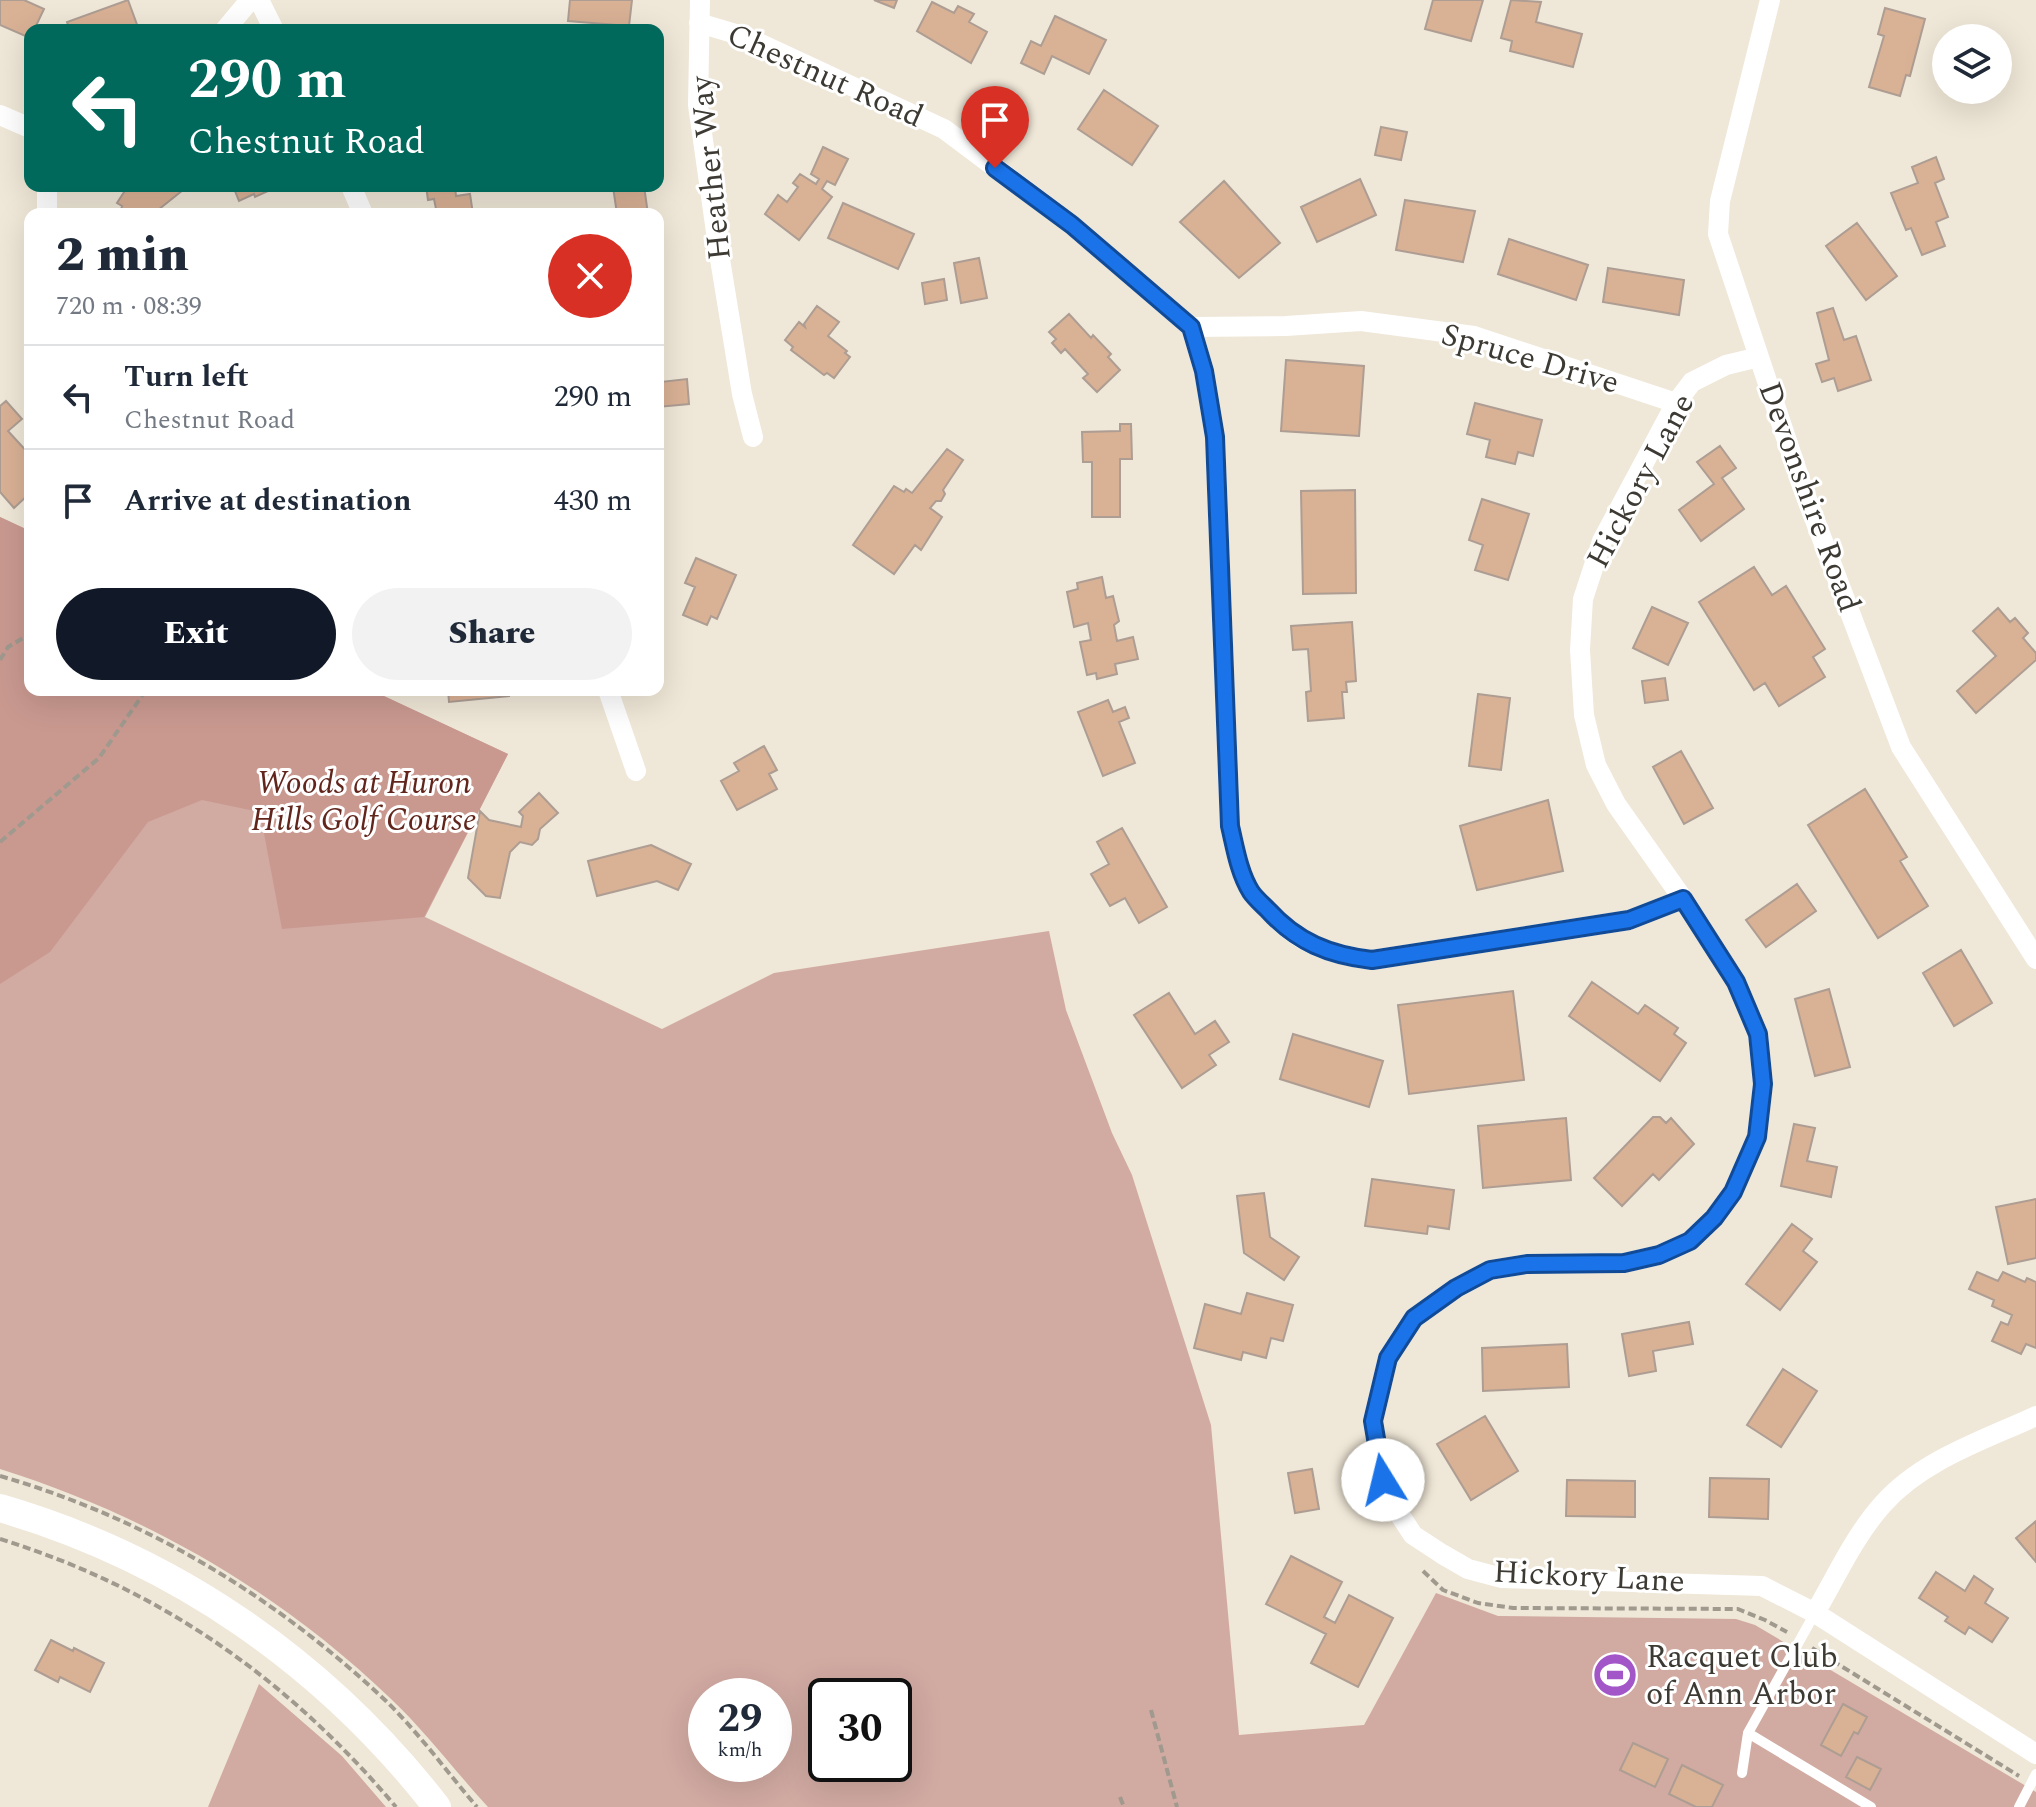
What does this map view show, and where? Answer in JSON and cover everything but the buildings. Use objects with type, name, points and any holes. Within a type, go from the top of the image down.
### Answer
[{"type":"main road","points":[[0,1508],[117,1549],[242,1621],[343,1702],[374,1733],[437,1807]]},
{"type":"street","points":[[230,24],[250,0]]},
{"type":"street","points":[[259,0],[271,24]]},
{"type":"street","name":"Heather Way","points":[[700,0],[698,105],[742,394],[753,437]]},
{"type":"street","name":"Devonshire Road","points":[[1770,0],[1720,201],[1718,234],[1802,486],[1901,747],[2036,959]]},
{"type":"street","name":"Chestnut Road","points":[[699,23],[746,37],[944,129],[1072,225],[1191,327]]},
{"type":"street","points":[[0,115],[24,125]]},
{"type":"street","name":"Spruce Drive","points":[[1191,327],[1361,321],[1474,336],[1676,403]]},
{"type":"street","points":[[1191,327],[1204,371],[1215,437],[1230,826],[1250,891],[1277,920],[1313,946],[1338,955],[1372,960],[1629,920],[1683,899]]},
{"type":"street","name":"Hickory Lane","points":[[1759,357],[1726,365],[1692,382],[1676,403],[1602,541],[1583,599],[1580,650],[1584,715],[1596,765],[1616,804],[1683,899],[1736,982],[1758,1034],[1763,1084],[1757,1137],[1733,1192],[1714,1218],[1690,1241],[1659,1255],[1624,1263],[1527,1264],[1490,1270],[1456,1288],[1414,1318],[1388,1358],[1373,1421],[1383,1480],[1413,1535],[1468,1569],[1502,1578],[1762,1586],[1815,1613],[2036,1754]]},
{"type":"street","points":[[610,696],[636,771]]},
{"type":"street","points":[[1815,1613],[1882,1504],[1903,1485],[1938,1462],[2036,1416]]},
{"type":"lane","points":[[1742,1773],[1748,1733],[1815,1613]]},
{"type":"lane","points":[[1748,1733],[1871,1807]]},
{"type":"lane","points":[[2019,1807],[2036,1774]]},
{"type":"path","points":[[0,660],[8,647],[24,638]]},
{"type":"path","points":[[0,842],[99,758],[142,696]]},
{"type":"path","points":[[0,1539],[111,1581],[234,1653],[347,1750],[396,1807]]},
{"type":"path","points":[[1423,1571],[1443,1590],[1478,1603],[1513,1608],[1738,1609],[1787,1632]]},
{"type":"path","points":[[1807,1645],[2023,1778]]},
{"type":"path","points":[[1151,1710],[1177,1807]]},
{"type":"path","points":[[1120,1797],[1124,1807]]},
{"type":"green space","points":[[0,517],[24,528],[24,696],[384,696],[508,754],[425,917],[662,1029],[774,973],[1049,931],[1066,1010],[1112,1133],[1132,1175],[1211,1425],[1239,1735],[1364,1725],[1436,1593],[1498,1616],[1736,1619],[1755,1625],[2036,1792],[2036,1807],[488,1807],[390,1698],[303,1624],[208,1561],[107,1509],[0,1469]]},
{"type":"green space","name":"Woods at Huron Hills Golf Course","points":[[0,517],[24,528],[24,696],[384,696],[508,754],[424,917],[282,929],[260,812],[202,800],[148,822],[50,952],[0,984]]},
{"type":"green space","points":[[259,1684],[342,1756],[386,1807],[208,1807]]},
{"type":"place","name":"Racquet Club of Ann Arbor","points":[[1615,1675]]},
{"type":"route","points":[[995,168],[1072,225],[1191,327],[1204,371],[1215,437],[1230,826],[1250,891],[1277,920],[1313,946],[1338,955],[1372,960],[1629,920],[1683,899],[1736,982],[1758,1034],[1763,1084],[1757,1137],[1733,1192],[1714,1218],[1690,1241],[1659,1255],[1624,1263],[1527,1264],[1490,1270],[1456,1288],[1414,1318],[1388,1358],[1373,1421],[1383,1480]]}]
